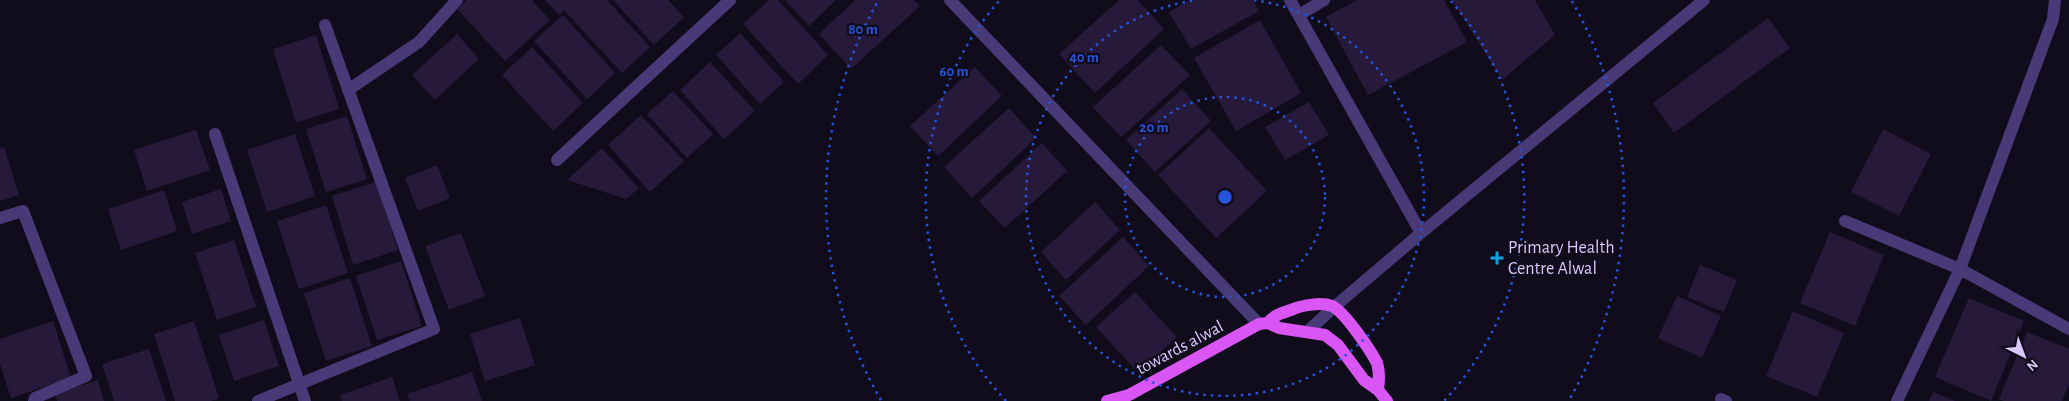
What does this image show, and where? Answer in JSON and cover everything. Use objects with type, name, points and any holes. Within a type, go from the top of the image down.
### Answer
[{"type":"main road","name":"towards alwal","points":[[1107,401],[1128,395],[1264,324],[1272,317],[1297,307],[1322,304],[1334,306]]},
{"type":"main road","points":[[1334,306],[1344,315],[1376,363],[1380,376],[1378,390]]},
{"type":"main road","points":[[1264,324],[1325,335],[1338,345],[1364,380],[1378,390],[1387,401]]},
{"type":"street","points":[[348,90],[419,42],[457,0]]},
{"type":"street","points":[[557,160],[730,0]]},
{"type":"street","points":[[950,0],[1264,324]]},
{"type":"street","points":[[1290,0],[1421,233]]},
{"type":"street","points":[[1299,15],[1324,0]]},
{"type":"street","points":[[1308,332],[1334,306],[1421,233],[1704,0]]},
{"type":"street","points":[[1897,401],[1960,269],[2054,19],[2055,0]]},
{"type":"street","points":[[258,401],[434,329],[325,25]]},
{"type":"street","points":[[216,134],[305,401]]},
{"type":"street","points":[[0,218],[23,211],[86,376],[35,398],[34,401]]},
{"type":"street","points":[[1845,221],[1960,269],[2069,329]]},
{"type":"building","points":[[467,0],[532,0],[550,20],[505,61],[457,9]]},
{"type":"building","points":[[545,0],[607,0],[650,47],[622,73],[564,10],[559,15]]},
{"type":"building","points":[[613,0],[668,0],[684,17],[654,45]]},
{"type":"building","points":[[769,0],[778,0],[828,55],[798,84],[743,24]]},
{"type":"building","points":[[785,0],[836,0],[809,26]]},
{"type":"building","points":[[855,0],[914,0],[920,6],[851,69],[819,34]]},
{"type":"building","points":[[1119,0],[1138,0],[1164,29],[1095,93],[1059,54]]},
{"type":"building","points":[[1190,0],[1253,0],[1259,11],[1191,49],[1169,12]]},
{"type":"building","points":[[1357,0],[1444,0],[1467,42],[1368,95],[1326,17]]},
{"type":"building","points":[[1452,0],[1535,0],[1555,35],[1502,80]]},
{"type":"building","points":[[563,15],[615,73],[587,99],[534,41]]},
{"type":"building","points":[[1768,18],[1790,48],[1674,133],[1653,103]]},
{"type":"building","points":[[1260,20],[1301,93],[1236,131],[1194,58]]},
{"type":"building","points":[[740,33],[784,82],[760,104],[716,55]]},
{"type":"building","points":[[457,34],[479,59],[435,100],[412,75]]},
{"type":"building","points":[[316,35],[339,109],[296,123],[273,49]]},
{"type":"building","points":[[1161,45],[1190,75],[1121,137],[1093,107]]},
{"type":"building","points":[[532,47],[583,103],[553,131],[502,75]]},
{"type":"building","points":[[710,62],[755,111],[724,139],[680,90]]},
{"type":"building","points":[[975,67],[1002,96],[938,156],[910,126]]},
{"type":"building","points":[[1182,89],[1211,121],[1155,172],[1126,140]]},
{"type":"building","points":[[673,91],[713,134],[687,158],[647,114]]},
{"type":"building","points":[[1309,102],[1329,135],[1285,160],[1265,127]]},
{"type":"building","points":[[1009,108],[1036,138],[972,198],[944,167]]},
{"type":"building","points":[[641,115],[684,161],[650,192],[608,145]]},
{"type":"building","points":[[347,116],[367,179],[326,192],[306,129]]},
{"type":"building","points":[[1209,128],[1267,191],[1216,238],[1158,175]]},
{"type":"building","points":[[1883,129],[1931,154],[1899,216],[1851,192]]},
{"type":"building","points":[[196,130],[210,170],[147,191],[134,150]]},
{"type":"building","points":[[295,134],[315,196],[267,212],[247,150]]},
{"type":"building","points":[[1042,143],[1067,171],[1005,228],[979,201]]},
{"type":"building","points":[[4,147],[19,195],[0,201],[0,148]]},
{"type":"building","points":[[602,148],[639,188],[626,199],[567,180]]},
{"type":"building","points":[[437,165],[450,198],[418,211],[405,178]]},
{"type":"building","points":[[376,182],[398,250],[353,265],[332,196]]},
{"type":"building","points":[[221,189],[231,221],[192,234],[182,202]]},
{"type":"building","points":[[164,190],[177,231],[121,250],[108,209]]},
{"type":"building","points":[[1095,202],[1120,230],[1066,280],[1041,252]]},
{"type":"building","points":[[326,205],[348,273],[299,289],[277,221]]},
{"type":"building","points":[[1830,232],[1884,255],[1855,326],[1800,303]]},
{"type":"building","points":[[461,233],[485,296],[449,310],[425,246]]},
{"type":"building","points":[[1123,237],[1149,266],[1086,325],[1059,296]]},
{"type":"building","points":[[234,240],[256,307],[217,320],[195,253]]},
{"type":"building","points":[[401,261],[422,326],[377,340],[356,276]]},
{"type":"building","points":[[1700,265],[1737,280],[1724,312],[1687,297]]},
{"type":"building","points":[[350,278],[372,346],[326,361],[304,293]]},
{"type":"building","points":[[1135,292],[1177,337],[1138,373],[1096,327]]},
{"type":"building","points":[[1677,296],[1721,316],[1702,358],[1658,338]]},
{"type":"building","points":[[1969,298],[2024,321],[1991,401],[1935,377]]},
{"type":"building","points":[[1793,311],[1844,333],[1817,397],[1766,376]]},
{"type":"building","points":[[520,318],[535,365],[485,381],[470,334]]},
{"type":"building","points":[[264,320],[279,366],[234,381],[219,335]]},
{"type":"building","points":[[53,321],[71,378],[11,398],[0,364],[0,339]]},
{"type":"building","points":[[194,321],[219,398],[211,401],[175,401],[154,334]]},
{"type":"building","points":[[2027,332],[2069,349],[2069,384],[2062,401],[2004,401],[1999,399]]},
{"type":"building","points":[[149,349],[166,401],[114,401],[102,364]]},
{"type":"building","points":[[472,372],[482,401],[410,401],[407,394]]},
{"type":"building","points":[[392,377],[400,401],[342,401],[340,395]]},
{"type":"building","points":[[98,380],[104,401],[57,401],[55,394]]},
{"type":"building","points":[[1933,392],[1955,401],[1929,401]]},
{"type":"place","name":"Primary Health Centre Alwal","points":[[1497,258]]}]
